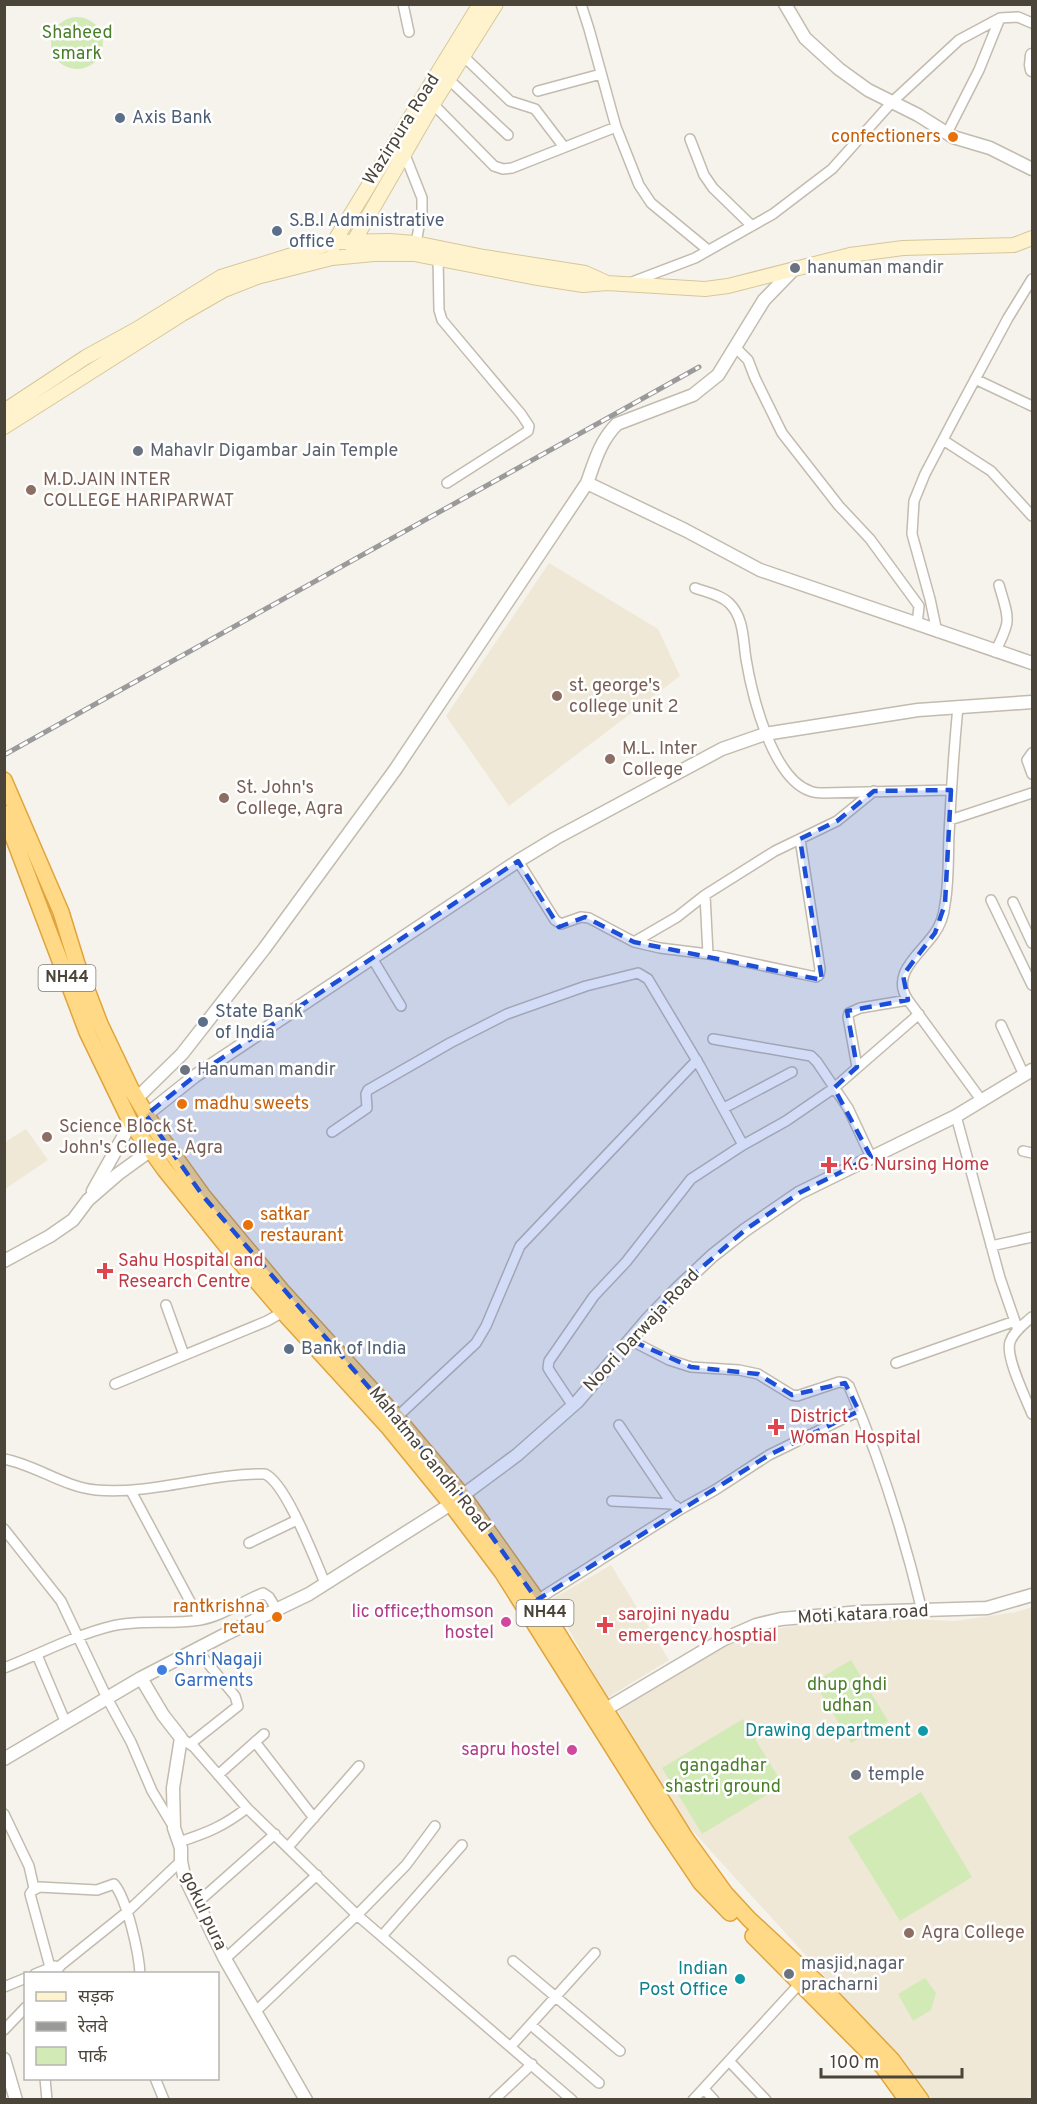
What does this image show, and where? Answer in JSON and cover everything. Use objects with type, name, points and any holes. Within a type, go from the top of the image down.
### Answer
[{"type":"highway","name":"Mahatma Gandhi Road","points":[[4,780],[87,1032],[131,1123],[150,1150],[283,1312],[457,1500],[657,1818],[701,1883],[891,2060],[921,2100]]},
{"type":"highway","name":"Mahatma Gandhi Road","points":[[4,813],[18,826],[61,912],[100,1024],[146,1115],[203,1196],[282,1291],[396,1416],[457,1500],[537,1600],[686,1839],[709,1872],[883,2067],[907,2100]]},
{"type":"main road","name":"Wazirpura Road","points":[[332,258],[333,242],[444,74],[458,51],[480,4]]},
{"type":"main road","name":"Wazirpura Road","points":[[458,51],[496,4]]},
{"type":"main road","name":"Wazirpura Road","points":[[352,256],[354,241],[433,104],[444,74]]},
{"type":"main road","points":[[4,427],[182,314],[224,290],[257,277],[332,258],[415,248],[438,257],[573,284],[607,283],[705,289],[850,255],[903,248],[1014,244],[1032,238]]},
{"type":"main road","points":[[4,411],[86,357],[137,329],[221,277],[333,242],[354,241],[495,259],[585,273],[607,283]]},
{"type":"street","points":[[403,4],[408,32]]},
{"type":"street","points":[[581,4],[616,127],[639,185],[651,203],[708,250]]},
{"type":"street","points":[[785,4],[805,38],[853,80],[947,133],[990,148],[1032,169]]},
{"type":"street","points":[[624,285],[695,258],[773,214],[832,169],[892,102],[949,47],[1000,18],[1018,17],[1032,23]]},
{"type":"street","points":[[947,133],[979,70],[1000,18]]},
{"type":"street","points":[[458,51],[510,101],[535,109],[564,147]]},
{"type":"street","points":[[1032,55],[1032,70]]},
{"type":"street","points":[[444,74],[508,135]]},
{"type":"street","points":[[538,91],[601,74]]},
{"type":"street","points":[[433,104],[497,168],[512,168],[616,127]]},
{"type":"street","points":[[690,139],[704,175],[713,188],[752,226]]},
{"type":"street","points":[[405,155],[422,198],[422,211],[415,248]]},
{"type":"street","points":[[438,257],[439,310],[442,320],[529,426],[528,431],[447,483]]},
{"type":"street","points":[[137,1098],[182,1054],[264,949],[395,770],[587,483],[600,445],[617,424],[693,395],[718,375],[764,300],[795,268]]},
{"type":"street","points":[[937,632],[911,528],[914,501],[975,379],[1032,279]]},
{"type":"street","points":[[735,347],[748,360],[782,433],[839,506],[870,539],[919,606],[917,625]]},
{"type":"street","points":[[975,379],[1032,406]]},
{"type":"street","points":[[943,440],[991,471],[1032,516]]},
{"type":"street","points":[[587,483],[686,530],[760,570],[1032,663]]},
{"type":"street","points":[[995,652],[1008,621],[999,585]]},
{"type":"street","points":[[696,588],[723,599],[736,612],[743,631],[751,684],[765,734],[787,773],[799,785],[810,791],[824,793],[951,790]]},
{"type":"street","points":[[146,1115],[195,1076],[518,861],[565,833],[722,749],[765,734],[918,710],[1032,702]]},
{"type":"street","points":[[958,706],[945,904],[934,933],[903,975],[902,986],[908,1000],[982,1101]]},
{"type":"street","points":[[1032,753],[1028,760],[1032,774]]},
{"type":"street","points":[[634,942],[677,917],[705,895],[775,851],[837,821],[874,791]]},
{"type":"street","points":[[950,820],[1032,793]]},
{"type":"street","points":[[518,861],[558,923],[565,924],[581,917],[589,918],[634,942],[708,954],[806,977],[816,977],[820,969],[800,839]]},
{"type":"street","points":[[705,895],[708,954]]},
{"type":"street","points":[[991,900],[1032,985]]},
{"type":"street","points":[[1013,902],[1032,943]]},
{"type":"street","points":[[372,958],[401,1006]]},
{"type":"street","points":[[332,1132],[367,1108],[368,1090],[440,1048],[507,1014],[586,986],[638,973],[648,979],[697,1060],[743,1145]]},
{"type":"street","points":[[857,1067],[849,1013],[860,1008],[908,1000]]},
{"type":"street","points":[[573,1406],[548,1368],[549,1361],[594,1296],[626,1262],[681,1190],[705,1169],[786,1121],[834,1088],[919,1014]]},
{"type":"street","points":[[1001,1025],[1028,1073]]},
{"type":"street","points":[[713,1040],[811,1056],[848,1108],[871,1157]]},
{"type":"street","points":[[396,1416],[476,1343],[486,1326],[515,1256],[527,1239],[697,1060]]},
{"type":"street","points":[[724,1108],[792,1072]]},
{"type":"street","points":[[164,1073],[180,1088]]},
{"type":"street","name":"Noori Darwaja Road","points":[[4,1759],[141,1678],[309,1594],[457,1500],[517,1455],[573,1406],[678,1288],[712,1256],[746,1230],[799,1193],[956,1116],[1028,1073]]},
{"type":"street","points":[[956,1116],[991,1246],[1016,1325],[1009,1344],[1010,1353],[1032,1414]]},
{"type":"street","points":[[4,1261],[50,1236],[73,1220],[88,1200],[131,1123]]},
{"type":"street","points":[[88,1200],[130,1163],[164,1140]]},
{"type":"street","points":[[991,1246],[1032,1237]]},
{"type":"street","points":[[166,1305],[184,1355]]},
{"type":"street","points":[[115,1384],[267,1321],[283,1312]]},
{"type":"street","points":[[896,1363],[1016,1325],[1032,1317]]},
{"type":"street","points":[[630,1340],[669,1360],[691,1366],[758,1374],[792,1395],[797,1396],[839,1382],[849,1386],[904,1539],[922,1611]]},
{"type":"street","points":[[537,1600],[676,1507],[715,1490],[770,1455],[859,1411]]},
{"type":"street","points":[[619,1425],[676,1507]]},
{"type":"street","points":[[4,1459],[93,1490],[131,1491],[265,1474],[275,1480],[297,1520],[325,1583]]},
{"type":"street","points":[[131,1491],[200,1620]]},
{"type":"street","points":[[612,1501],[676,1507]]},
{"type":"street","points":[[249,1543],[297,1520]]},
{"type":"street","points":[[4,1529],[61,1602],[131,1742],[152,1791],[174,1828]]},
{"type":"street","points":[[4,1668],[78,1637],[114,1626],[200,1620],[226,1612],[263,1593],[269,1597],[277,1610]]},
{"type":"street","name":"Moti katara road","points":[[606,1709],[722,1640],[756,1625],[781,1619],[861,1612],[987,1608],[1032,1595]]},
{"type":"street","points":[[186,1741],[238,1706],[235,1696],[196,1649]]},
{"type":"street","points":[[37,1655],[65,1721]]},
{"type":"street","points":[[141,1678],[163,1715],[247,1808],[357,1915],[512,2045],[572,2100]]},
{"type":"street","points":[[218,1775],[264,1734]]},
{"type":"street","name":"gokul pura","points":[[186,1741],[173,1788],[174,1828],[179,1842],[184,1876],[225,1959],[306,2100]]},
{"type":"street","points":[[255,1742],[314,1818]]},
{"type":"street","points":[[288,1847],[359,1766]]},
{"type":"street","points":[[179,1842],[212,1832],[230,1822],[247,1808]]},
{"type":"street","points":[[4,1814],[29,1866],[34,1888],[30,1894],[52,1970],[127,1912],[181,1861]]},
{"type":"street","points":[[256,2011],[406,1865],[435,1826]]},
{"type":"street","points":[[197,1903],[275,1834]]},
{"type":"street","points":[[382,1936],[462,1845]]},
{"type":"street","points":[[225,1959],[317,1875]]},
{"type":"street","points":[[34,1888],[97,1890],[115,1885],[127,1912],[139,1959],[140,1972]]},
{"type":"street","points":[[512,2045],[595,1953]]},
{"type":"street","points":[[513,1961],[620,2051]]},
{"type":"street","points":[[693,2100],[805,1978]]},
{"type":"street","points":[[4,1987],[24,1979]]},
{"type":"street","points":[[4,2030],[24,2009]]},
{"type":"street","points":[[531,2025],[599,2083]]},
{"type":"street","points":[[4,2059],[16,2100]]},
{"type":"street","points":[[729,2061],[766,2100]]},
{"type":"street","points":[[494,2100],[532,2064]]},
{"type":"street","points":[[45,2080],[47,2100]]},
{"type":"street","points":[[155,2080],[164,2100]]},
{"type":"street","points":[[704,2088],[714,2100]]},
{"type":"highlighted area","points":[[951,790],[945,904],[935,933],[903,975],[908,1000],[847,1011],[857,1067],[834,1088],[871,1157],[799,1193],[745,1230],[678,1288],[630,1340],[691,1367],[758,1374],[792,1395],[845,1383],[859,1411],[769,1455],[537,1600],[463,1496],[203,1196],[146,1115],[195,1076],[518,861],[559,927],[585,917],[634,942],[822,980],[800,839],[837,821],[874,791]]},
{"type":"shaded area","name":"st. george's college unit 2","points":[[549,563],[658,629],[680,676],[509,806],[446,716]]},
{"type":"shaded area","points":[[26,1129],[48,1160],[5,1189],[5,1142]]},
{"type":"shaded area","points":[[611,1565],[669,1660],[607,1698],[552,1599]]},
{"type":"shaded area","name":"Agra College","points":[[1032,1607],[1032,2099],[932,2099],[896,2051],[882,2039],[689,1827],[625,1727],[618,1709],[724,1647],[763,1630],[844,1620],[886,1618],[955,1621],[1016,1612]]},
{"type":"green space","name":"Shaheed smark","points":[[72,17],[82,17],[91,21],[99,29],[103,43],[99,57],[91,65],[82,69],[72,69],[63,65],[55,57],[51,48],[51,38],[55,29],[63,21]]},
{"type":"green space","name":"dhup ghdi udhan","points":[[851,1660],[888,1721],[851,1743],[814,1682]]},
{"type":"green space","name":"gangadhar shastri ground","points":[[743,1719],[783,1785],[702,1834],[662,1768]]},
{"type":"green space","points":[[921,1792],[972,1877],[900,1921],[848,1837]]},
{"type":"green space","points":[[925,1978],[936,1993],[931,2010],[913,2021],[898,1994]]},
{"type":"railway","points":[[4,755],[699,367]]},
{"type":"place","name":"Axis Bank","points":[[120,118]]},
{"type":"place","name":"confectioners","points":[[953,137]]},
{"type":"place","name":"S.B.I Administrative office","points":[[277,231]]},
{"type":"place","name":"hanuman mandir","points":[[795,268]]},
{"type":"place","name":"MahavIr Digambar Jain Temple","points":[[138,451]]},
{"type":"place","name":"M.D.JAIN INTER COLLEGE HARIPARWAT","points":[[31,490]]},
{"type":"place","name":"st. george's college unit 2","points":[[557,696]]},
{"type":"place","name":"M.L. Inter College","points":[[610,759]]},
{"type":"place","name":"St. John's College, Agra","points":[[224,798]]},
{"type":"place","name":"State Bank of India","points":[[203,1022]]},
{"type":"place","name":"Hanuman mandir","points":[[185,1070]]},
{"type":"place","name":"madhu sweets","points":[[182,1104]]},
{"type":"place","name":"Science Block St. John's College, Agra","points":[[47,1137]]},
{"type":"place","name":"K.G Nursing Home","points":[[829,1165]]},
{"type":"place","name":"satkar restaurant","points":[[248,1225]]},
{"type":"place","name":"Sahu Hospital and Research Centre","points":[[105,1271]]},
{"type":"place","name":"Bank of India","points":[[289,1349]]},
{"type":"place","name":"District Woman Hospital","points":[[776,1427]]},
{"type":"place","name":"rantkrishna retau","points":[[277,1617]]},
{"type":"place","name":"lic office;thomson hostel","points":[[506,1622]]},
{"type":"place","name":"sarojini nyadu emergency hosptial","points":[[605,1625]]},
{"type":"place","name":"Shri Nagaji Garments","points":[[162,1670]]},
{"type":"place","name":"Drawing department","points":[[923,1731]]},
{"type":"place","name":"sapru hostel","points":[[572,1750]]},
{"type":"place","name":"temple","points":[[856,1775]]},
{"type":"place","name":"Agra College","points":[[909,1933]]},
{"type":"place","name":"masjid,nagar pracharni","points":[[789,1974]]},
{"type":"place","name":"Indian Post Office","points":[[740,1979]]}]
